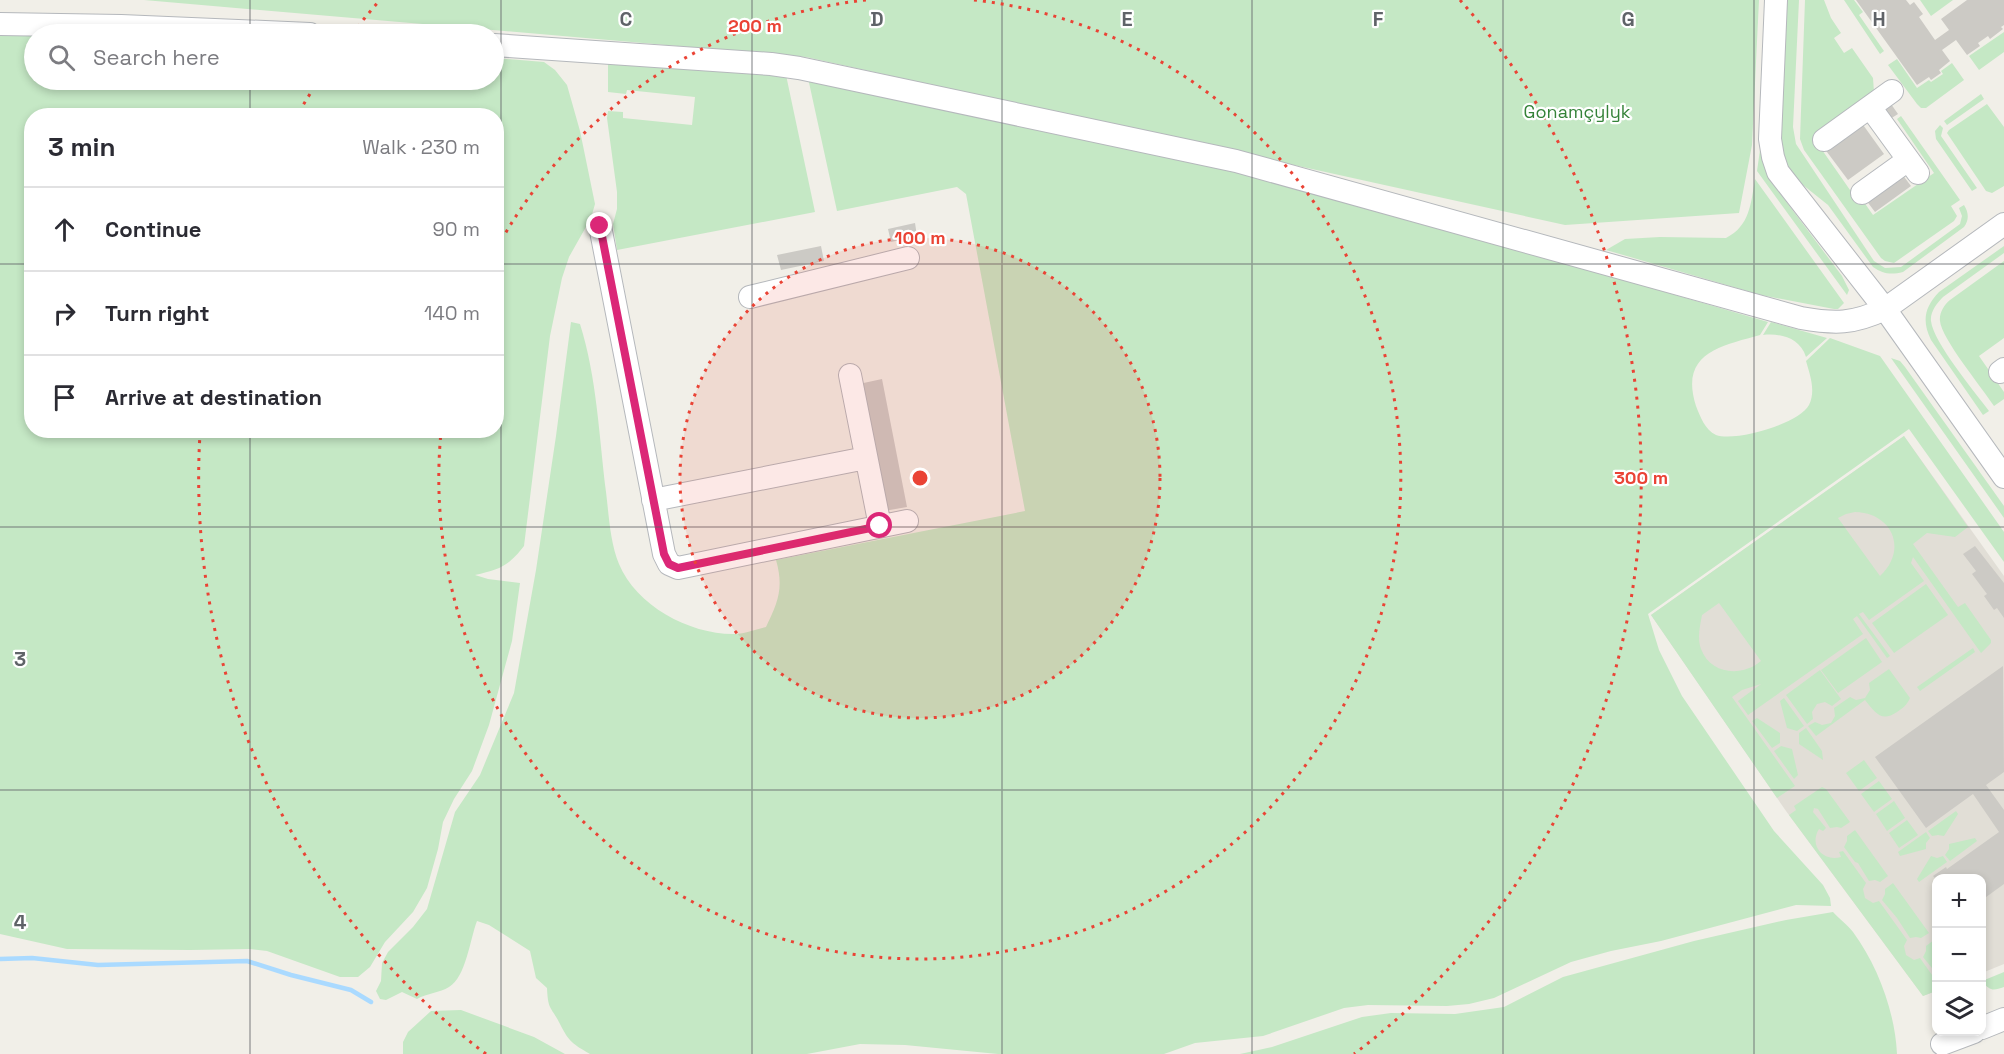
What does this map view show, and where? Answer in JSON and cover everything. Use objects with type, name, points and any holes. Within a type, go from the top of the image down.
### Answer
[{"type":"street","points":[[1776,0],[1770,139],[1778,172],[2000,462]]},
{"type":"street","points":[[0,24],[24,24]]},
{"type":"street","points":[[504,46],[799,68],[1236,161],[1801,318],[1827,323],[1845,323],[1865,318],[1885,309],[2004,224]]},
{"type":"street","points":[[1824,140],[1892,91]]},
{"type":"street","points":[[1862,193],[1913,167],[1870,107]]},
{"type":"street","points":[[600,226],[665,558],[669,564],[675,568],[907,521]]},
{"type":"street","points":[[750,297],[908,258]]},
{"type":"street","points":[[850,375],[880,526]]},
{"type":"street","points":[[654,500],[866,458]]},
{"type":"street","points":[[1986,1026],[2004,1019]]},
{"type":"street","points":[[1942,1044],[1963,1036]]},
{"type":"shaded area","points":[[1904,436],[2004,576],[2004,964],[1986,971],[1986,874],[1932,874],[1932,993],[1923,996],[1786,811],[1651,615]]},
{"type":"green space","name":"Gonamçylyk","points":[[144,0],[1759,0],[1752,145],[1739,213],[1565,225],[806,57],[504,31],[504,24],[423,24]]},
{"type":"green space","points":[[1785,0],[1799,0],[1793,127],[1796,144],[1874,261],[1885,268],[1901,267],[1960,224],[1962,216],[1959,208],[1964,205],[1966,208],[1968,216],[1964,227],[1903,272],[1887,273],[1873,267],[1828,205],[1798,181],[1784,166],[1781,141]]},
{"type":"green space","points":[[1805,0],[1824,0],[1831,18],[1841,33],[1834,38],[1844,53],[1852,48],[1873,78],[1874,92],[1820,147],[1850,190],[1854,188],[1873,215],[1934,173],[1897,119],[1901,116],[1960,200],[1951,206],[1957,216],[1954,221],[1894,263],[1881,258],[1804,150],[1800,139]]},
{"type":"green space","points":[[1844,0],[1854,0],[1863,12],[1859,15],[1884,51],[1880,54]]},
{"type":"green space","points":[[1920,0],[1953,0],[1931,16]]},
{"type":"green space","points":[[2004,32],[2004,52],[1979,70],[1969,56]]},
{"type":"green space","points":[[0,33],[24,34],[24,90],[504,90],[504,59],[544,62],[555,70],[567,85],[580,131],[595,204],[591,218],[569,257],[562,278],[550,336],[524,546],[513,559],[502,566],[475,575],[520,583],[512,641],[489,725],[472,771],[454,799],[443,822],[427,888],[413,912],[385,942],[370,967],[358,977],[340,977],[267,951],[250,949],[67,949],[0,934]]},
{"type":"green space","points":[[1897,59],[1917,88],[1943,74],[1941,71],[1952,63],[1964,80],[1926,108],[1921,108],[1888,65]]},
{"type":"green space","points":[[608,63],[786,75],[815,212],[617,250],[613,224],[617,209],[617,192],[608,111],[623,112],[623,118],[692,125],[695,97],[627,90],[626,94],[608,92]]},
{"type":"green space","points":[[808,78],[1288,182],[1768,322],[1760,335],[1718,348],[1698,363],[1693,374],[1692,388],[1696,406],[1706,426],[1716,435],[1751,434],[1780,425],[1803,412],[1809,405],[1812,394],[1812,383],[1806,361],[1830,338],[1880,356],[2004,532],[2004,562],[1909,429],[1648,614],[1659,650],[1682,696],[1774,831],[1823,885],[1830,898],[1831,906],[1796,905],[1661,941],[1611,951],[1571,962],[1494,998],[1469,1004],[1368,1005],[1344,1008],[1263,1036],[1195,1043],[1164,1054],[998,1054],[905,1045],[860,1044],[807,1054],[590,1054],[572,1042],[563,1030],[549,1005],[547,988],[536,978],[530,951],[489,925],[477,921],[460,975],[449,987],[417,999],[402,992],[386,1000],[380,999],[376,991],[381,981],[382,963],[388,952],[427,909],[455,812],[480,775],[514,693],[536,570],[571,322],[580,324],[586,344],[597,407],[610,529],[619,564],[638,593],[667,615],[683,623],[718,633],[735,634],[766,627],[774,610],[780,587],[776,560],[1025,511],[966,194],[957,187],[837,211]]},
{"type":"green space","points":[[1981,94],[1984,99],[1947,125],[1944,121]]},
{"type":"green space","points":[[1987,104],[2004,127],[2004,186],[1992,193],[1986,191],[1947,133]]},
{"type":"green space","points":[[1940,125],[1943,128],[1941,136],[1977,188],[1972,191],[1936,139],[1935,131]]},
{"type":"green space","points":[[1761,143],[1768,176],[1842,276],[1849,290],[1847,295],[1757,171]]},
{"type":"green space","points":[[1755,179],[1844,303],[1838,309],[1761,295],[1606,250],[1625,239],[1726,238],[1734,233],[1745,220]]},
{"type":"green space","points":[[2004,246],[2004,253],[1943,297],[1934,308],[1931,318],[1933,330],[1947,354],[1989,411],[1983,415],[1931,340],[1926,327],[1926,315],[1930,304],[1939,292]]},
{"type":"green space","points":[[2004,261],[2004,338],[1979,356],[2004,392],[2004,399],[1994,406],[1947,339],[1940,318],[1942,309],[1950,300]]},
{"type":"green space","points":[[1771,322],[1827,338],[1806,357],[1795,341],[1783,336],[1763,335]]},
{"type":"green space","points":[[1891,358],[1900,361],[1905,367],[2004,506],[2004,518]]},
{"type":"green space","points":[[1904,436],[1968,527],[1955,537],[1927,533],[1913,544],[1958,607],[1965,603],[1991,643],[1981,653],[1913,557],[1911,563],[1924,581],[1869,620],[1863,612],[1859,614],[1890,656],[1887,658],[1857,616],[1853,619],[1863,634],[1748,715],[1738,701],[1761,684],[1742,690],[1732,697],[1795,786],[1777,798],[1651,615]],"holes":[[[1855,512],[1879,519],[1892,535],[1893,555],[1889,566],[1880,576],[1838,518]],[[1719,603],[1761,661],[1745,670],[1728,671],[1719,668],[1706,658],[1701,649],[1699,632],[1702,615]]]},
{"type":"green space","points":[[1926,584],[1948,615],[1894,653],[1872,623]]},
{"type":"green space","points":[[1866,638],[1882,662],[1838,693],[1821,670]]},
{"type":"green space","points":[[1973,648],[1975,652],[1920,691],[1917,687]]},
{"type":"green space","points":[[1889,669],[1910,698],[1903,708],[1891,715],[1882,716],[1875,712],[1865,700],[1816,736],[1808,726],[1815,722],[1822,725],[1831,723],[1835,716],[1834,708],[1850,697],[1856,700],[1865,698],[1870,690],[1869,683]]},
{"type":"green space","points":[[1820,670],[1841,699],[1832,706],[1825,702],[1817,704],[1812,712],[1813,719],[1807,724],[1786,695]]},
{"type":"green space","points":[[1784,698],[1804,726],[1797,731],[1787,728],[1780,701]]},
{"type":"green space","points":[[1757,718],[1780,733],[1780,743],[1772,748],[1752,721]]},
{"type":"green space","points":[[1806,728],[1822,751],[1823,760],[1799,744],[1799,733]]},
{"type":"green space","points":[[1781,746],[1792,749],[1798,775],[1794,779],[1774,751]]},
{"type":"green space","points":[[1864,760],[1877,778],[1859,791],[1846,773]]},
{"type":"green space","points":[[1879,781],[1892,799],[1874,812],[1861,794]]},
{"type":"green space","points":[[1822,787],[1826,789],[1850,822],[1841,828],[1830,828],[1818,809],[1814,808],[1813,812],[1826,828],[1823,831],[1819,829],[1816,835],[1819,851],[1823,855],[1834,858],[1841,857],[1839,852],[1843,851],[1866,883],[1863,889],[1865,898],[1873,903],[1879,901],[1907,940],[1904,946],[1906,955],[1914,960],[1920,958],[1932,975],[1932,993],[1923,996],[1789,815],[1796,810],[1794,806]]},
{"type":"green space","points":[[1894,801],[1905,818],[1887,831],[1876,814]]},
{"type":"green space","points":[[1956,811],[1958,814],[1944,836],[1932,836],[1928,831]]},
{"type":"green space","points":[[1907,820],[1918,835],[1899,848],[1889,833]]},
{"type":"green space","points":[[1855,830],[1888,876],[1880,882],[1869,881],[1858,863],[1844,847],[1847,836]]},
{"type":"green space","points":[[1926,832],[1930,838],[1926,843],[1926,849],[1900,856],[1898,852]]},
{"type":"green space","points":[[1975,838],[1977,841],[1950,861],[1945,855],[1949,844]]},
{"type":"green space","points":[[1931,856],[1937,858],[1943,856],[1947,862],[1919,882],[1917,879]]},
{"type":"green space","points":[[1893,883],[1929,933],[1921,938],[1910,938],[1882,900],[1885,889]]},
{"type":"green space","points":[[1833,912],[1853,932],[1877,974],[1893,1022],[1897,1054],[1240,1054],[1272,1047],[1362,1017],[1391,1013],[1455,1014],[1504,1007],[1563,977],[1694,941]]},
{"type":"green space","points":[[1932,942],[1932,968],[1923,957],[1926,946]]},
{"type":"green space","points":[[2004,972],[2004,987],[1992,989],[1987,987],[1986,979]]},
{"type":"green space","points":[[461,1010],[534,1037],[565,1054],[403,1054],[403,1042],[408,1032],[431,1011]]},
{"type":"building","points":[[1856,0],[1906,0],[1910,5],[1914,2],[1923,14],[1919,17],[1935,40],[1949,30],[1941,19],[1967,0],[2004,0],[2004,25],[2001,27],[2003,29],[1990,39],[1988,36],[1978,43],[1980,46],[1967,55],[1956,40],[1942,50],[1950,61],[1939,70],[1941,73],[1917,85]]},
{"type":"building","points":[[1891,104],[1898,114],[1890,119],[1883,110]]},
{"type":"building","points":[[1861,122],[1884,154],[1848,180],[1824,148]]},
{"type":"building","points":[[1902,174],[1911,186],[1875,212],[1866,200]]},
{"type":"building","points":[[915,223],[917,236],[891,242],[888,229]]},
{"type":"building","points":[[821,246],[824,261],[781,270],[777,255]]},
{"type":"building","points":[[882,379],[907,507],[884,511],[859,384]]},
{"type":"building","points":[[1975,546],[2004,583],[2004,618],[1997,608],[1994,610],[1984,596],[1987,594],[1972,574],[1976,571],[1963,554]]},
{"type":"building","points":[[2003,666],[2004,772],[1986,785],[2004,810],[2004,884],[1986,897],[1986,874],[1936,874],[1946,867],[1947,869],[1999,832],[1973,794],[1926,828],[1875,757]]},
{"type":"waterway","points":[[0,959],[32,958],[98,965],[247,961],[351,990],[371,1002]]},
{"type":"route","points":[[600,226],[664,554],[669,564],[678,568],[880,526]]}]
